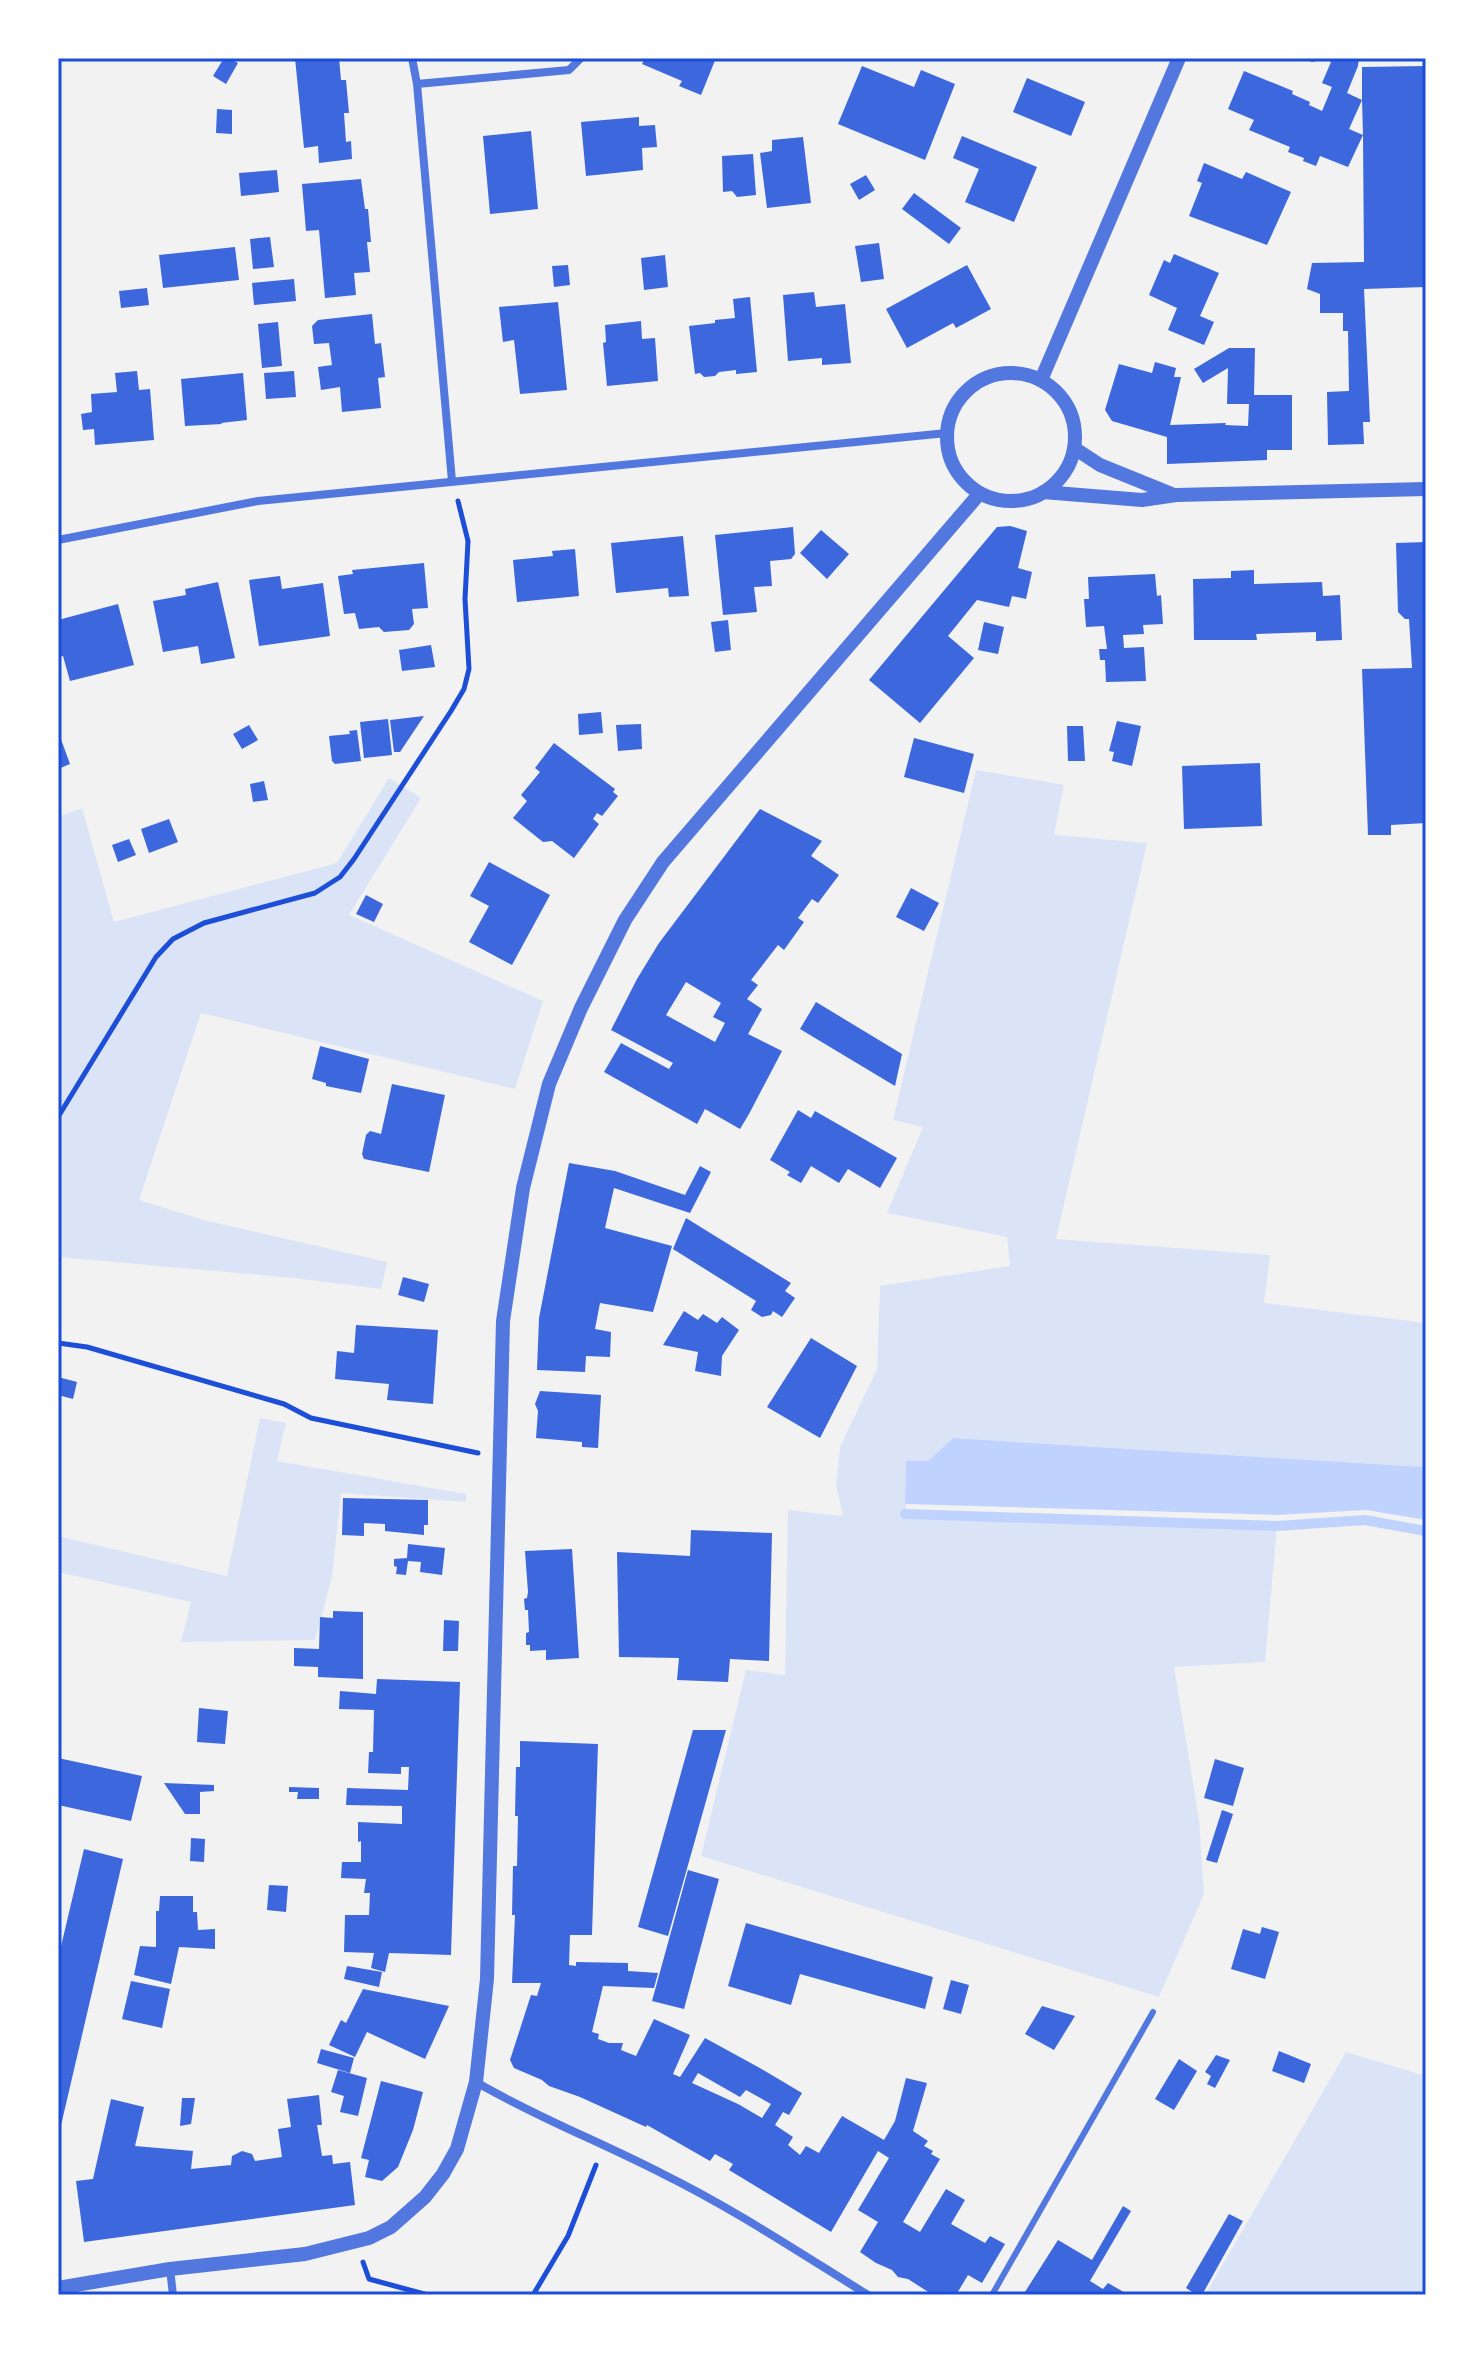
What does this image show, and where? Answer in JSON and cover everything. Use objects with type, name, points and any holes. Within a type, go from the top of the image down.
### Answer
[{"type":"street","points":[[412,58],[417,84],[452,481]]},
{"type":"street","points":[[417,84],[569,70],[581,58]]},
{"type":"street","points":[[1041,380],[1179,58]]},
{"type":"street","points":[[1020,373],[1041,380],[1057,392],[1069,409],[1075,429],[1074,448],[1066,469],[1056,482],[1028,499],[996,499],[980,493],[966,483],[948,451],[947,433],[951,413],[962,395],[979,381],[999,374],[1020,373]]},
{"type":"street","points":[[58,540],[258,501],[947,433]]},
{"type":"street","points":[[1074,448],[1100,465],[1176,495]]},
{"type":"street","points":[[1043,492],[1142,500],[1176,495],[1426,489]]},
{"type":"street","points":[[58,2288],[170,2269],[305,2254],[369,2238],[391,2227],[425,2197],[457,2149],[476,2082],[487,1979],[503,1321],[523,1188],[549,1084],[587,995],[625,920],[663,862],[980,493]]},
{"type":"street","points":[[476,2082],[506,2100],[716,2202],[868,2295]]},
{"type":"street","points":[[170,2269],[173,2295]]},
{"type":"lane","points":[[992,2295],[1153,2012]]},
{"type":"path","points":[[58,1117],[156,957],[173,939],[204,923],[315,893],[340,877],[451,711],[464,689],[469,669],[465,599],[468,541],[452,481]]},
{"type":"path","points":[[58,1343],[87,1347],[284,1404],[311,1418],[499,1457]]},
{"type":"path","points":[[533,2295],[568,2236],[603,2145]]},
{"type":"path","points":[[356,2241],[369,2279],[428,2295]]},
{"type":"shaded area","points":[[976,770],[1064,785],[1054,835],[1147,843],[1056,1239],[1270,1255],[1264,1303],[1426,1323],[1426,1474],[1423,1467],[953,1438],[928,1461],[906,1461],[906,1514],[1277,1526],[1265,1662],[1174,1667],[1199,1819],[1204,1894],[1159,1997],[701,1856],[746,1670],[785,1675],[788,1510],[843,1516],[836,1485],[840,1447],[877,1369],[880,1286],[1010,1266],[1007,1237],[887,1213],[923,1127],[893,1120]]},
{"type":"shaded area","points":[[389,778],[421,798],[349,915],[543,1001],[515,1089],[201,1013],[139,1200],[204,1220],[387,1262],[381,1289],[58,1257],[58,817],[82,808],[114,922],[337,863]]},
{"type":"shaded area","points":[[260,1418],[286,1423],[277,1461],[466,1494],[466,1502],[341,1493],[332,1577],[315,1640],[181,1642],[191,1602],[58,1572],[58,1536],[227,1576]]},
{"type":"shaded area","points":[[1346,2052],[1426,2076],[1426,2295],[1205,2295]]},
{"type":"water","points":[[953,1438],[1423,1467],[1426,1474],[1426,1520],[1366,1510],[1277,1515],[905,1504],[906,1461],[928,1461]]},
{"type":"building","points":[[224,58],[238,63],[226,84],[213,76]]},
{"type":"building","points":[[295,58],[339,58],[341,80],[346,80],[349,113],[344,113],[346,142],[351,141],[352,159],[319,163],[318,146],[304,148]]},
{"type":"building","points":[[645,58],[716,58],[701,95],[679,86],[682,81],[642,64]]},
{"type":"building","points":[[1303,58],[1359,58],[1347,93],[1362,100],[1349,129],[1363,135],[1348,167],[1320,156],[1316,166],[1303,161],[1304,158],[1288,152],[1290,147],[1249,130],[1254,120],[1228,109],[1244,71],[1293,91],[1292,94],[1322,111],[1332,87],[1322,83],[1331,62],[1325,59],[1312,62]]},
{"type":"building","points":[[862,66],[914,87],[921,70],[955,84],[925,160],[838,124]]},
{"type":"building","points":[[1426,66],[1426,287],[1364,289],[1370,422],[1363,422],[1364,444],[1328,445],[1327,392],[1349,391],[1348,331],[1343,331],[1343,313],[1320,313],[1320,294],[1307,289],[1312,263],[1364,262],[1362,67]]},
{"type":"building","points":[[1027,78],[1085,102],[1071,136],[1013,112]]},
{"type":"building","points":[[217,109],[232,110],[232,134],[216,133]]},
{"type":"building","points":[[639,117],[639,126],[655,125],[657,147],[642,148],[643,170],[586,176],[581,122]]},
{"type":"building","points":[[531,131],[538,209],[490,214],[483,136]]},
{"type":"building","points":[[962,136],[1037,167],[1014,222],[965,202],[979,169],[953,158]]},
{"type":"building","points":[[803,137],[811,203],[767,208],[760,153],[772,151],[772,140]]},
{"type":"building","points":[[753,154],[756,195],[737,197],[732,191],[723,192],[722,156]]},
{"type":"building","points":[[1204,163],[1242,179],[1246,172],[1291,192],[1267,245],[1189,216],[1202,183],[1197,181]]},
{"type":"building","points":[[277,170],[279,192],[241,196],[239,173]]},
{"type":"building","points":[[866,175],[875,190],[859,200],[850,184]]},
{"type":"building","points":[[361,179],[365,209],[368,209],[370,272],[354,273],[356,295],[325,298],[319,230],[306,231],[302,184]]},
{"type":"building","points":[[914,193],[961,228],[949,244],[902,209]]},
{"type":"building","points":[[270,237],[274,267],[253,269],[250,239]]},
{"type":"building","points":[[879,243],[884,279],[861,282],[855,246]]},
{"type":"building","points":[[235,247],[239,280],[163,288],[159,255]]},
{"type":"building","points":[[1174,254],[1219,273],[1200,316],[1214,322],[1204,345],[1168,330],[1177,308],[1149,295],[1164,260],[1170,263]]},
{"type":"building","points":[[665,255],[668,287],[644,290],[641,258]]},
{"type":"building","points":[[568,265],[570,285],[554,287],[552,266]]},
{"type":"building","points":[[967,265],[991,309],[956,328],[953,323],[907,348],[886,309]]},
{"type":"building","points":[[294,279],[296,301],[254,305],[252,283]]},
{"type":"building","points":[[147,288],[149,305],[121,308],[119,291]]},
{"type":"building","points":[[814,292],[816,307],[845,304],[851,363],[822,365],[822,358],[788,361],[783,295]]},
{"type":"building","points":[[750,297],[757,372],[736,374],[736,370],[704,377],[700,373],[695,374],[689,326],[735,318],[733,299]]},
{"type":"building","points":[[558,302],[567,390],[520,394],[514,340],[503,342],[499,307]]},
{"type":"building","points":[[372,314],[375,344],[381,343],[385,377],[378,378],[381,408],[342,412],[340,387],[321,390],[318,367],[332,365],[329,343],[314,344],[312,326],[318,320]]},
{"type":"building","points":[[641,321],[642,339],[655,338],[658,381],[607,386],[603,343],[606,342],[605,325]]},
{"type":"building","points":[[278,322],[282,366],[262,368],[258,324]]},
{"type":"building","points":[[1229,348],[1255,348],[1254,395],[1292,395],[1292,450],[1267,450],[1267,460],[1167,464],[1167,437],[1112,421],[1105,410],[1119,364],[1152,373],[1155,362],[1176,368],[1174,377],[1181,377],[1170,425],[1226,423],[1248,426],[1249,404],[1227,404],[1228,368],[1203,383],[1194,369]]},
{"type":"building","points":[[137,371],[139,390],[150,389],[154,440],[95,445],[94,429],[83,430],[81,414],[92,412],[91,394],[117,392],[115,373]]},
{"type":"building","points":[[294,371],[296,397],[266,399],[264,373]]},
{"type":"building","points":[[243,373],[247,420],[185,426],[181,379]]},
{"type":"building","points":[[1010,526],[1027,531],[1018,568],[1032,572],[1026,599],[1012,596],[1009,607],[977,600],[948,636],[974,658],[920,723],[869,680],[997,527]]},
{"type":"building","points":[[793,527],[795,554],[791,559],[770,561],[772,586],[754,587],[757,612],[723,615],[715,535]]},
{"type":"building","points":[[821,530],[849,554],[827,579],[800,553]]},
{"type":"building","points":[[683,536],[689,596],[669,597],[668,588],[616,593],[611,543]]},
{"type":"building","points":[[1426,542],[1426,823],[1391,825],[1391,835],[1368,835],[1362,669],[1412,668],[1409,619],[1398,612],[1396,543]]},
{"type":"building","points":[[575,549],[579,596],[517,602],[513,560],[553,556],[552,551]]},
{"type":"building","points":[[424,563],[428,608],[412,609],[414,624],[409,630],[384,632],[379,627],[359,629],[355,613],[344,614],[338,576],[353,574],[352,570]]},
{"type":"building","points":[[1254,570],[1254,584],[1322,582],[1323,596],[1340,595],[1342,640],[1316,641],[1316,632],[1256,634],[1257,640],[1194,640],[1193,579],[1231,578],[1231,571]]},
{"type":"building","points":[[1155,574],[1157,596],[1161,595],[1163,624],[1143,625],[1144,634],[1123,635],[1124,648],[1144,647],[1146,681],[1106,682],[1105,660],[1100,660],[1099,649],[1107,649],[1104,626],[1086,627],[1084,599],[1089,599],[1088,577]]},
{"type":"building","points":[[280,576],[282,589],[323,583],[330,636],[259,646],[249,580]]},
{"type":"building","points":[[218,582],[235,658],[201,664],[198,646],[163,652],[153,601],[186,595],[185,589]]},
{"type":"building","points":[[118,604],[134,665],[70,681],[63,656],[58,657],[58,620]]},
{"type":"building","points":[[728,620],[731,650],[715,652],[711,622]]},
{"type":"building","points":[[984,622],[1004,627],[998,654],[978,650]]},
{"type":"building","points":[[431,645],[435,667],[402,671],[399,650]]},
{"type":"building","points":[[601,712],[603,733],[579,735],[578,714]]},
{"type":"building","points":[[424,716],[400,752],[394,752],[390,720]]},
{"type":"building","points":[[388,719],[392,755],[364,758],[360,722]]},
{"type":"building","points":[[1117,721],[1141,726],[1132,766],[1112,761],[1114,752],[1109,751]]},
{"type":"building","points":[[641,724],[642,749],[618,751],[616,725]]},
{"type":"building","points":[[249,725],[258,740],[242,749],[233,734]]},
{"type":"building","points":[[1067,726],[1083,726],[1085,761],[1068,761]]},
{"type":"building","points":[[357,730],[361,761],[335,764],[329,736],[350,734],[349,731]]},
{"type":"building","points":[[58,731],[70,764],[58,769]]},
{"type":"building","points":[[914,738],[974,754],[964,793],[904,777]]},
{"type":"building","points":[[554,743],[615,789],[613,792],[618,796],[602,816],[597,813],[593,819],[599,824],[574,858],[552,841],[543,842],[513,818],[527,801],[521,795],[540,772],[535,768]]},
{"type":"building","points":[[1260,763],[1262,826],[1184,829],[1182,766]]},
{"type":"building","points":[[264,781],[268,800],[253,802],[250,784]]},
{"type":"building","points":[[760,809],[822,841],[811,856],[839,875],[818,903],[812,899],[798,918],[804,922],[784,950],[778,945],[751,980],[758,985],[747,999],[762,1009],[748,1034],[782,1051],[740,1129],[705,1109],[697,1124],[604,1072],[621,1043],[669,1069],[673,1063],[611,1030],[659,943]],"holes":[[[686,982],[721,1003],[713,1017],[725,1023],[715,1042],[666,1015]]]},
{"type":"building","points":[[169,819],[178,842],[149,853],[141,829]]},
{"type":"building","points":[[129,839],[136,855],[118,862],[112,845]]},
{"type":"building","points":[[489,862],[550,895],[512,965],[469,942],[489,906],[470,896]]},
{"type":"building","points":[[911,888],[939,903],[924,931],[896,917]]},
{"type":"building","points":[[366,895],[383,904],[374,922],[356,914]]},
{"type":"building","points":[[816,1002],[902,1054],[895,1086],[800,1029]]},
{"type":"building","points":[[320,1046],[369,1059],[361,1093],[326,1086],[326,1083],[312,1079]]},
{"type":"building","points":[[392,1084],[445,1095],[429,1172],[364,1159],[362,1154],[366,1135],[370,1131],[381,1134]]},
{"type":"building","points":[[798,1110],[811,1118],[815,1111],[897,1158],[880,1188],[848,1169],[839,1183],[811,1166],[801,1183],[770,1160]]},
{"type":"building","points":[[569,1163],[615,1171],[685,1195],[700,1166],[711,1172],[690,1213],[614,1188],[605,1228],[672,1246],[653,1312],[600,1303],[595,1329],[611,1332],[610,1357],[586,1356],[585,1372],[537,1370],[539,1318]]},
{"type":"building","points":[[686,1218],[791,1283],[785,1291],[795,1298],[782,1317],[773,1311],[771,1315],[762,1317],[751,1310],[756,1301],[673,1249]]},
{"type":"building","points":[[403,1277],[429,1284],[424,1302],[398,1295]]},
{"type":"building","points":[[684,1311],[698,1320],[703,1314],[717,1323],[722,1317],[739,1330],[722,1356],[721,1376],[695,1371],[698,1352],[663,1345]]},
{"type":"building","points":[[356,1325],[438,1330],[433,1404],[387,1400],[389,1384],[335,1379],[337,1351],[354,1353]]},
{"type":"building","points":[[811,1338],[857,1366],[820,1438],[767,1407]]},
{"type":"building","points":[[58,1377],[77,1382],[73,1399],[58,1395]]},
{"type":"building","points":[[540,1391],[601,1395],[598,1448],[582,1447],[582,1442],[536,1438],[538,1411],[535,1404]]},
{"type":"building","points":[[343,1498],[428,1500],[428,1525],[424,1525],[424,1535],[385,1531],[385,1524],[364,1523],[364,1536],[342,1535]]},
{"type":"building","points":[[691,1530],[772,1533],[769,1661],[730,1659],[728,1682],[677,1680],[679,1658],[619,1657],[617,1552],[690,1556]]},
{"type":"building","points":[[408,1544],[445,1548],[442,1575],[420,1572],[421,1562],[408,1561],[406,1575],[396,1574],[394,1559],[407,1558]]},
{"type":"building","points":[[572,1549],[579,1658],[546,1660],[546,1650],[530,1651],[530,1645],[526,1645],[526,1633],[529,1632],[524,1599],[528,1592],[525,1551]]},
{"type":"building","points":[[333,1611],[363,1612],[363,1679],[318,1677],[318,1667],[294,1666],[294,1648],[319,1649],[320,1617],[333,1618]]},
{"type":"building","points":[[444,1620],[459,1621],[458,1651],[443,1651]]},
{"type":"building","points":[[377,1679],[460,1682],[451,1955],[389,1953],[385,1972],[371,1968],[374,1953],[344,1952],[345,1915],[369,1915],[370,1893],[364,1893],[366,1879],[341,1878],[342,1862],[361,1862],[358,1822],[402,1824],[402,1806],[346,1805],[347,1788],[408,1790],[409,1767],[401,1767],[401,1774],[368,1773],[369,1752],[373,1752],[374,1710],[339,1709],[340,1691],[376,1694]]},
{"type":"building","points":[[199,1708],[228,1711],[225,1744],[197,1742]]},
{"type":"building","points":[[693,1730],[726,1730],[668,1936],[638,1927]]},
{"type":"building","points":[[520,1741],[598,1744],[592,1935],[570,1935],[569,1965],[576,1966],[576,1962],[628,1963],[628,1971],[658,1973],[654,1988],[603,1986],[592,2032],[599,2034],[598,2039],[623,2043],[621,2050],[636,2056],[654,2019],[690,2035],[673,2074],[680,2077],[705,2038],[758,2067],[802,2093],[789,2115],[783,2112],[775,2125],[793,2137],[788,2145],[800,2155],[806,2146],[819,2153],[842,2116],[884,2140],[895,2121],[906,2078],[927,2083],[913,2131],[928,2141],[924,2146],[940,2159],[903,2222],[920,2232],[946,2189],[965,2200],[951,2224],[985,2243],[990,2236],[1005,2244],[982,2283],[968,2275],[956,2295],[933,2295],[860,2252],[878,2222],[858,2210],[889,2158],[878,2151],[831,2232],[729,2170],[733,2164],[715,2154],[710,2161],[647,2125],[549,2086],[514,2068],[510,2060],[531,1995],[537,1996],[541,1983],[512,1983],[515,1915],[512,1915],[513,1866],[517,1866],[518,1816],[515,1816],[516,1767],[520,1767]],"holes":[[[698,2073],[740,2097],[746,2090],[771,2104],[762,2118],[692,2083]]]},
{"type":"building","points":[[58,1758],[142,1776],[131,1821],[58,1805]]},
{"type":"building","points":[[1215,1759],[1244,1768],[1233,1806],[1204,1798]]},
{"type":"building","points":[[164,1783],[214,1785],[214,1791],[200,1792],[200,1814],[185,1814]]},
{"type":"building","points":[[289,1787],[319,1788],[319,1799],[297,1799],[298,1792],[289,1792]]},
{"type":"building","points":[[1222,1810],[1233,1814],[1217,1863],[1206,1860]]},
{"type":"building","points":[[191,1838],[205,1839],[204,1862],[190,1861]]},
{"type":"building","points":[[84,1849],[123,1859],[59,2134],[58,1959]]},
{"type":"building","points":[[688,1870],[719,1879],[684,2009],[652,2001]]},
{"type":"building","points":[[269,1885],[288,1886],[286,1912],[267,1910]]},
{"type":"building","points":[[160,1896],[193,1896],[198,1930],[215,1929],[215,1949],[179,1947],[171,1984],[134,1975],[140,1946],[156,1947],[156,1911],[159,1911]]},
{"type":"building","points":[[746,1923],[933,1977],[925,2009],[800,1974],[791,2005],[728,1986]]},
{"type":"building","points":[[1262,1927],[1279,1932],[1265,1979],[1231,1969],[1243,1929],[1260,1934]]},
{"type":"building","points":[[347,1966],[382,1972],[379,1987],[344,1979]]},
{"type":"building","points":[[951,1980],[969,1985],[961,2014],[943,2009]]},
{"type":"building","points":[[131,1981],[170,1989],[162,2028],[122,2019]]},
{"type":"building","points":[[363,1989],[449,2006],[425,2059],[367,2032],[355,2057],[329,2045],[341,2020],[346,2023]]},
{"type":"building","points":[[1042,2006],[1075,2016],[1054,2050],[1025,2034]]},
{"type":"building","points":[[321,2049],[354,2058],[350,2073],[317,2063]]},
{"type":"building","points":[[1279,2051],[1311,2064],[1304,2083],[1272,2071]]},
{"type":"building","points":[[1216,2055],[1230,2060],[1215,2088],[1207,2084],[1211,2076],[1205,2072]]},
{"type":"building","points":[[1179,2059],[1197,2071],[1174,2110],[1155,2099]]},
{"type":"building","points":[[338,2070],[367,2078],[358,2116],[340,2112],[344,2096],[331,2092]]},
{"type":"building","points":[[381,2081],[423,2092],[413,2130],[398,2167],[382,2181],[365,2177],[369,2160],[361,2158]]},
{"type":"building","points":[[319,2095],[322,2125],[317,2125],[322,2156],[332,2155],[333,2164],[350,2162],[355,2205],[84,2242],[76,2181],[93,2179],[111,2099],[144,2107],[135,2146],[193,2151],[191,2169],[231,2165],[232,2156],[242,2151],[252,2154],[255,2161],[282,2157],[278,2129],[291,2127],[287,2099]]},
{"type":"building","points":[[182,2098],[195,2098],[191,2124],[180,2126]]},
{"type":"building","points":[[1123,2206],[1131,2211],[1090,2281],[1103,2289],[1108,2283],[1129,2295],[1023,2295],[1058,2240],[1092,2260]]},
{"type":"building","points":[[1229,2214],[1243,2221],[1202,2295],[1197,2295],[1186,2288]]},
{"type":"waterway","points":[[905,1514],[1277,1526],[1365,1520],[1426,1531]]}]
